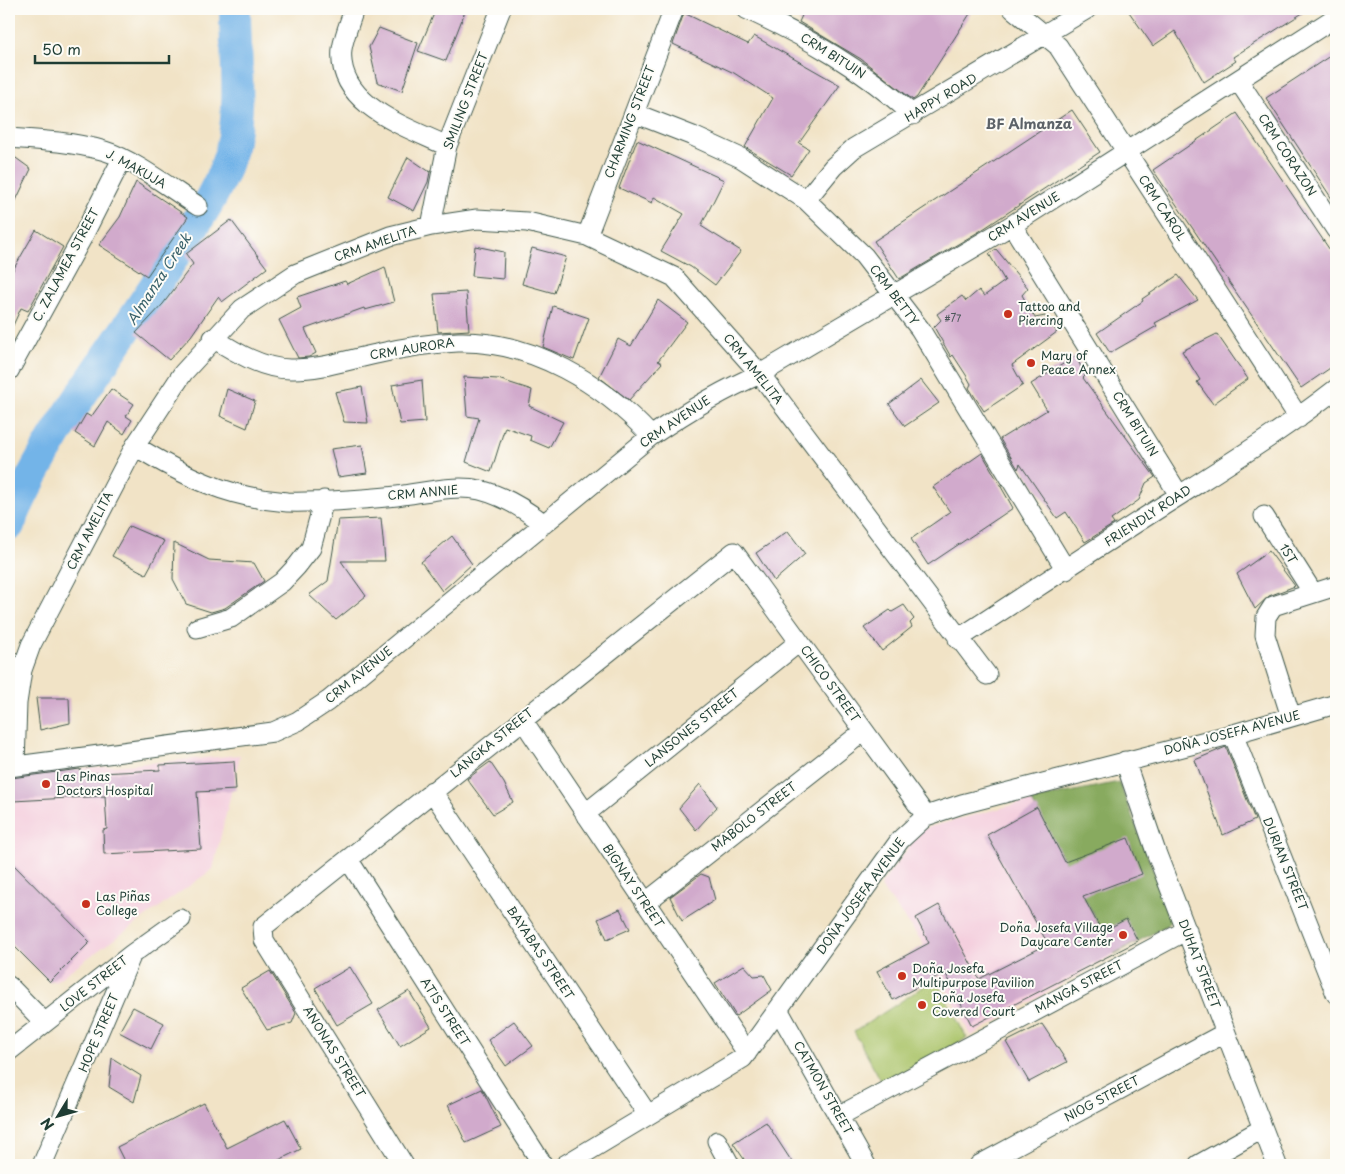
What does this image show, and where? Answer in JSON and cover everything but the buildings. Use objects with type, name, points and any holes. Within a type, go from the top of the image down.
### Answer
[{"type":"street","points":[[354,9],[342,49],[343,66],[350,85],[363,100],[386,117],[447,146]]},
{"type":"street","name":"SMILING STREET","points":[[431,226],[447,146],[501,9]]},
{"type":"street","name":"CHARMING STREET","points":[[587,236],[674,9]]},
{"type":"street","name":"CRM BITUIN","points":[[746,9],[796,32],[846,62],[885,89],[913,115]]},
{"type":"street","name":"CRM CAROL","points":[[1013,9],[1058,46],[1298,418]]},
{"type":"street","name":"HAPPY ROAD","points":[[806,200],[833,167],[854,148],[1046,36],[1087,9]]},
{"type":"street","name":"CRM AVENUE","points":[[12,766],[273,732],[298,721],[328,701],[651,436],[723,390],[760,374],[1012,225],[1336,17]]},
{"type":"street","name":"CRM CORAZON","points":[[1238,80],[1336,230]]},
{"type":"street","name":"CRM BETTY","points":[[634,114],[693,136],[741,158],[806,200],[864,256],[920,330],[1066,570]]},
{"type":"street","name":"J. MAKUJA","points":[[9,138],[46,140],[105,151],[122,159],[198,206]]},
{"type":"street","name":"C. ZALAMEA STREET","points":[[9,371],[82,238],[122,159]]},
{"type":"street","name":"CRM AMELITA","points":[[12,766],[17,702],[22,670],[31,645],[135,446],[183,373],[213,338],[242,309],[295,274],[390,236],[431,226],[477,219],[527,222],[587,236],[636,257],[674,277],[760,374],[987,675]]},
{"type":"street","name":"CRM BITUIN","points":[[1012,225],[1179,495]]},
{"type":"street","name":"CRM AURORA","points":[[213,338],[233,351],[262,363],[288,369],[326,366],[376,354],[427,345],[460,342],[499,346],[530,354],[598,388],[623,408],[651,436]]},
{"type":"street","name":"FRIENDLY ROAD","points":[[958,639],[1179,495],[1245,455],[1336,389]]},
{"type":"street","name":"CRM ANNIE","points":[[135,446],[178,472],[210,486],[247,496],[287,502],[395,496],[442,490],[479,490],[502,497],[529,512],[544,524]]},
{"type":"street","points":[[197,628],[231,618],[287,576],[311,548],[324,500]]},
{"type":"street","name":"1ST","points":[[1264,516],[1313,593]]},
{"type":"street","name":"CHICO STREET","points":[[734,552],[926,816]]},
{"type":"street","name":"LANGKA STREET","points":[[264,940],[262,932],[264,925],[734,552]]},
{"type":"street","points":[[1291,717],[1265,635],[1266,617],[1273,606],[1336,586]]},
{"type":"street","name":"LANSONES STREET","points":[[585,814],[799,642]]},
{"type":"street","name":"DOÑA JOSEFA AVENUE","points":[[565,1165],[743,1058],[779,1011],[900,840],[926,816],[962,804],[1233,734],[1336,704]]},
{"type":"street","name":"BIGNAY STREET","points":[[522,719],[644,904],[746,1053]]},
{"type":"street","name":"MABOLO STREET","points":[[644,904],[864,731]]},
{"type":"street","name":"DURIAN STREET","points":[[1233,734],[1336,994]]},
{"type":"street","name":"DUHAT STREET","points":[[1125,761],[1156,852],[1262,1129],[1278,1165]]},
{"type":"street","name":"BAYABAS STREET","points":[[432,791],[648,1115]]},
{"type":"street","name":"ATIS STREET","points":[[348,859],[543,1165]]},
{"type":"street","name":"LOVE STREET","points":[[9,1051],[132,954],[181,920]]},
{"type":"street","name":"MANGA STREET","points":[[839,1116],[1187,930]]},
{"type":"street","name":"ANONAS STREET","points":[[264,940],[404,1165]]},
{"type":"street","name":"HOPE STREET","points":[[42,1165],[132,954]]},
{"type":"street","points":[[9,986],[44,1022]]},
{"type":"street","name":"CATMON STREET","points":[[779,1011],[866,1165]]},
{"type":"street","name":"NIOG STREET","points":[[979,1165],[1225,1033]]},
{"type":"street","points":[[1198,1165],[1262,1129]]},
{"type":"street","points":[[718,1141],[730,1165]]},
{"type":"shaded area","name":"Las Piñas College","points":[[240,755],[213,869],[54,982],[9,940],[9,775]]},
{"type":"shaded area","points":[[1031,800],[1115,954],[971,1036],[921,940],[880,886],[922,829]]},
{"type":"green space","points":[[1119,782],[1172,919],[1166,926],[1115,954],[1031,800]]},
{"type":"green space","name":"Doña Josefa Covered Court","points":[[935,979],[967,1038],[883,1084],[854,1032]]},
{"type":"waterway","name":"Almanza Creek","points":[[9,525],[25,490],[63,422],[150,294],[198,219],[222,176],[232,145],[237,112],[235,9]]},
{"type":"place","name":"Tattoo and Piercing","points":[[1008,314]]},
{"type":"place","name":"Mary of Peace Annex","points":[[1031,363]]},
{"type":"place","name":"Las Pinas Doctors Hospital","points":[[46,784]]},
{"type":"place","name":"Las Piñas College","points":[[86,904]]},
{"type":"place","name":"Doña Josefa Village Daycare Center","points":[[1123,935]]},
{"type":"place","name":"Doña Josefa Multipurpose Pavilion","points":[[902,976]]},
{"type":"place","name":"Doña Josefa Covered Court","points":[[922,1005]]},
{"type":"district","name":"BF Almanza","points":[[1029,124]]}]
